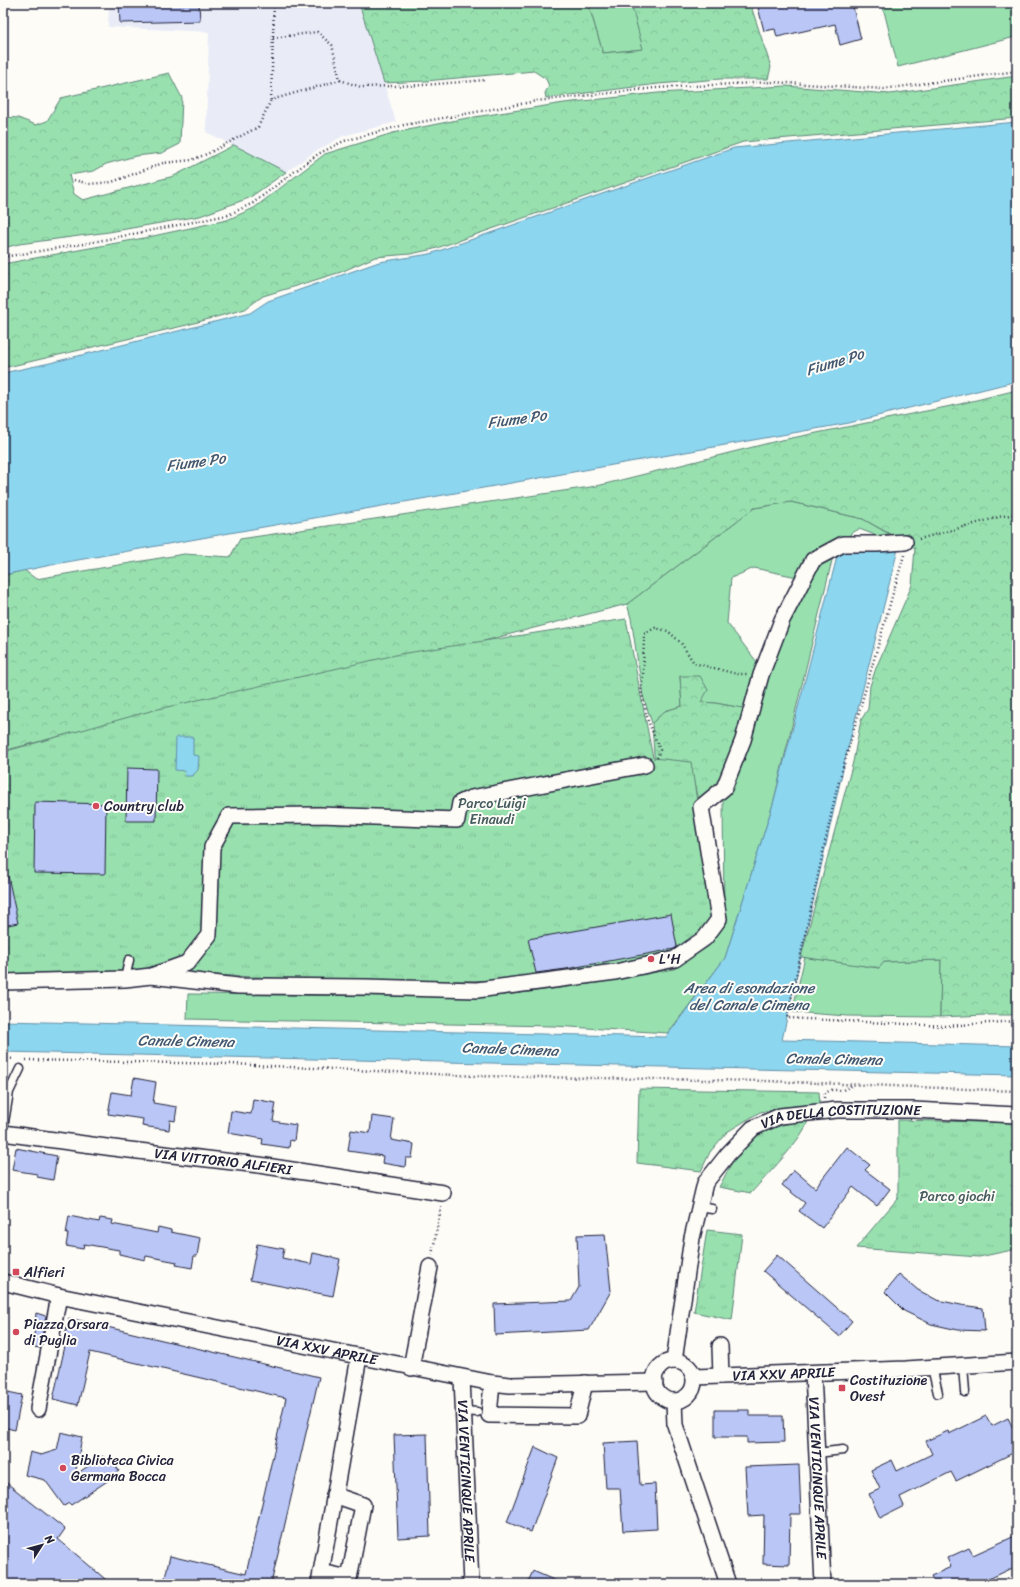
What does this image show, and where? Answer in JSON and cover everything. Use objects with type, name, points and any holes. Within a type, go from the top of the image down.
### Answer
[{"type":"street","points":[[3,982],[125,979],[151,976],[238,986],[477,990],[615,972],[675,959],[705,938],[719,920],[701,807],[724,788],[743,740],[761,675],[782,620],[813,560],[843,544],[906,542]]},
{"type":"street","points":[[151,976],[187,963],[209,935],[212,847],[229,816],[320,815],[457,820],[460,803],[471,798],[645,765]]},
{"type":"street","name":"VIA DELLA COSTITUZIONE","points":[[674,1361],[692,1238],[706,1208],[699,1189],[728,1154],[753,1128],[780,1116],[837,1110],[913,1110],[1017,1115]]},
{"type":"street","name":"VIA VITTORIO ALFIERI","points":[[3,1133],[121,1149],[259,1165],[443,1193]]},
{"type":"street","points":[[411,1368],[430,1267]]},
{"type":"street","name":"VIA XXV APRILE","points":[[3,1282],[59,1296],[411,1368],[492,1383],[510,1385],[655,1382]]},
{"type":"street","points":[[38,1409],[59,1296]]},
{"type":"street","points":[[720,1346],[721,1376]]},
{"type":"street","points":[[334,1495],[363,1505],[348,1581],[320,1578],[334,1495],[359,1357]]},
{"type":"street","points":[[674,1361],[682,1363],[689,1368],[694,1377],[694,1386],[690,1394],[682,1399],[674,1401],[666,1399],[658,1393],[655,1375],[666,1363],[674,1361]]},
{"type":"street","name":"VIA XXV APRILE","points":[[694,1377],[813,1373],[1017,1362]]},
{"type":"street","name":"VIA VENTICINQUE APRILE","points":[[813,1373],[823,1584]]},
{"type":"street","name":"VIA VENTICINQUE APRILE","points":[[462,1378],[470,1412],[471,1584]]},
{"type":"street","name":"VIA VENTICINQUE APRILE","points":[[492,1383],[489,1415],[563,1416],[577,1416],[584,1384]]},
{"type":"street","points":[[674,1401],[675,1425],[728,1584]]},
{"type":"lane","points":[[125,979],[129,960]]},
{"type":"lane","points":[[3,1128],[6,1092],[20,1069]]},
{"type":"lane","points":[[963,1365],[965,1392]]},
{"type":"lane","points":[[932,1367],[938,1393]]},
{"type":"lane","points":[[817,1453],[843,1450]]},
{"type":"path","points":[[74,180],[89,184],[112,182],[163,164],[192,160],[203,156],[258,127],[270,100],[274,3]]},
{"type":"path","points":[[273,38],[317,32],[332,45],[340,80]]},
{"type":"path","points":[[3,257],[84,244],[228,215],[253,203],[318,154],[344,141],[404,125],[537,101],[655,88],[772,82],[884,89],[1017,71]]},
{"type":"path","points":[[270,100],[340,80],[360,87],[424,85],[486,80]]},
{"type":"path","points":[[1017,514],[1003,516],[906,542],[905,553],[836,792],[787,1018],[946,1026],[1017,1021]]},
{"type":"path","points":[[645,765],[656,760],[660,750],[648,721],[641,690],[643,676],[644,634],[655,628],[668,631],[681,643],[694,663],[737,674],[761,675]]},
{"type":"path","points":[[3,1058],[21,1060],[231,1064],[462,1075],[766,1081],[1017,1091]]},
{"type":"path","points":[[825,1094],[831,1090],[843,1090],[853,1085]]},
{"type":"path","points":[[430,1267],[443,1193]]},
{"type":"shaded area","points":[[109,3],[359,3],[396,122],[343,136],[313,153],[286,172],[206,132],[209,32],[108,27]]},
{"type":"green space","points":[[359,3],[588,3],[603,53],[643,49],[631,3],[750,3],[771,67],[768,79],[720,79],[658,84],[546,98],[545,93],[549,86],[546,79],[534,71],[425,81],[384,83]]},
{"type":"green space","points":[[588,3],[631,3],[644,49],[603,53]]},
{"type":"green space","points":[[882,3],[1017,3],[1017,36],[898,67]]},
{"type":"green space","points":[[169,73],[182,98],[180,144],[162,153],[136,156],[106,164],[94,171],[69,175],[74,194],[83,200],[174,176],[234,145],[286,172],[249,198],[200,216],[109,232],[19,244],[3,248],[3,117],[18,118],[36,125],[47,121],[61,98]]},
{"type":"green space","points":[[1017,76],[1017,118],[743,142],[434,249],[410,254],[375,257],[341,272],[263,296],[245,309],[187,325],[3,368],[3,264],[144,238],[227,220],[254,208],[325,154],[393,133],[462,119],[564,103],[658,93],[786,86],[890,94]]},
{"type":"green space","points":[[1017,390],[1017,1015],[940,1017],[941,960],[884,962],[879,968],[801,957],[853,762],[861,720],[868,709],[870,686],[876,668],[912,585],[915,548],[863,519],[791,502],[754,508],[627,604],[410,660],[103,725],[3,751],[3,576],[24,570],[36,579],[184,554],[230,557],[240,539],[597,486],[777,441],[956,405]]},
{"type":"green space","points":[[791,502],[863,519],[889,534],[878,536],[859,529],[850,534],[853,549],[834,552],[773,804],[725,958],[668,1033],[554,1026],[187,1019],[188,994],[398,996],[505,995],[583,985],[674,969],[709,946],[724,920],[723,800],[746,744],[797,577],[754,568],[731,578],[727,623],[760,666],[748,709],[700,702],[680,676],[682,706],[665,711],[652,723],[643,696],[631,618],[627,604],[754,508]]},
{"type":"green space","name":"Parco Luigi Einaudi","points":[[626,619],[653,758],[691,762],[715,918],[693,943],[662,959],[505,980],[369,983],[195,974],[3,976],[3,752],[154,710],[400,654]]},
{"type":"green space","points":[[680,676],[700,676],[708,690],[701,702],[748,709],[721,785],[698,801],[690,764],[655,770],[652,723],[665,711],[682,706]]},
{"type":"green space","points":[[805,957],[879,968],[883,962],[941,960],[940,1017],[847,1016],[792,1012]]},
{"type":"green space","points":[[639,1089],[819,1092],[820,1104],[787,1107],[760,1112],[727,1132],[710,1152],[701,1171],[637,1163]]},
{"type":"green space","points":[[808,1120],[805,1128],[792,1147],[751,1193],[719,1187],[740,1150],[750,1141],[765,1131],[773,1128]]},
{"type":"green space","name":"Parco giochi","points":[[898,1120],[1017,1123],[1017,1249],[979,1257],[856,1248],[898,1198]]},
{"type":"green space","points":[[707,1230],[742,1234],[732,1320],[694,1312]]},
{"type":"water","name":"Fiume Po","points":[[1017,122],[1017,381],[849,423],[61,563],[3,575],[3,373],[50,363],[250,313],[268,301],[379,262],[430,254],[734,148]]},
{"type":"water","points":[[839,549],[898,549],[845,760],[782,1040],[1017,1046],[1017,1075],[3,1052],[3,1021],[666,1037],[725,958],[773,804]]},
{"type":"water","points":[[176,737],[193,737],[193,755],[199,756],[198,770],[192,776],[185,776],[184,771],[175,770]]},
{"type":"building","points":[[119,3],[199,3],[200,21],[120,23]]},
{"type":"building","points":[[757,3],[852,3],[861,39],[840,45],[835,24],[777,37],[775,29],[764,31]]},
{"type":"building","points":[[127,768],[157,769],[156,821],[126,821]]},
{"type":"building","points":[[35,802],[106,804],[105,874],[34,873]]},
{"type":"building","points":[[3,876],[8,876],[18,923],[3,926]]},
{"type":"building","points":[[671,914],[677,947],[674,949],[536,973],[528,939]]},
{"type":"building","points":[[134,1078],[156,1082],[153,1103],[177,1107],[175,1121],[170,1120],[169,1130],[142,1126],[143,1119],[108,1114],[112,1092],[131,1095]]},
{"type":"building","points":[[253,1099],[276,1103],[273,1121],[296,1125],[294,1141],[290,1140],[289,1148],[262,1144],[263,1139],[228,1133],[231,1111],[251,1114]]},
{"type":"building","points":[[372,1116],[394,1119],[391,1140],[414,1144],[412,1158],[406,1158],[405,1167],[382,1163],[383,1156],[348,1151],[351,1130],[370,1133]]},
{"type":"building","points":[[847,1147],[870,1165],[865,1170],[890,1189],[877,1206],[853,1187],[822,1228],[799,1211],[805,1203],[782,1185],[794,1170],[815,1188]]},
{"type":"building","points":[[16,1148],[57,1156],[53,1180],[37,1177],[37,1174],[12,1170]]},
{"type":"building","points":[[69,1216],[99,1222],[100,1218],[113,1220],[112,1224],[157,1233],[158,1227],[171,1230],[171,1232],[200,1238],[197,1256],[194,1256],[192,1268],[176,1265],[177,1262],[146,1256],[145,1260],[119,1254],[119,1250],[84,1244],[83,1249],[66,1246]]},
{"type":"building","points":[[605,1234],[611,1291],[589,1330],[495,1335],[494,1304],[571,1301],[579,1287],[577,1235]]},
{"type":"building","points":[[257,1244],[284,1249],[282,1258],[311,1264],[313,1253],[340,1259],[333,1296],[250,1280]]},
{"type":"building","points":[[777,1255],[852,1321],[839,1336],[763,1271]]},
{"type":"building","points":[[899,1274],[918,1290],[937,1300],[983,1308],[985,1331],[958,1330],[931,1324],[904,1311],[885,1292]]},
{"type":"building","points":[[36,1313],[46,1316],[40,1348],[33,1347]]},
{"type":"building","points":[[69,1318],[319,1377],[271,1584],[174,1584],[164,1582],[170,1556],[246,1574],[286,1398],[90,1352],[78,1405],[53,1399],[65,1346],[63,1345]]},
{"type":"building","points":[[3,1391],[22,1395],[15,1430],[3,1427]]},
{"type":"building","points":[[715,1410],[749,1410],[749,1416],[783,1416],[784,1442],[747,1443],[747,1437],[715,1437]]},
{"type":"building","points":[[986,1416],[992,1426],[1008,1418],[1017,1436],[1017,1451],[956,1481],[951,1472],[900,1497],[904,1506],[880,1518],[869,1494],[880,1489],[871,1470],[892,1460],[897,1471],[932,1454],[926,1441],[948,1431],[949,1434]]},
{"type":"building","points":[[61,1432],[82,1437],[75,1475],[103,1456],[106,1461],[111,1458],[119,1471],[114,1474],[115,1476],[71,1505],[69,1503],[64,1506],[45,1480],[25,1475],[30,1452],[41,1455],[57,1450]]},
{"type":"building","points":[[427,1434],[430,1536],[398,1538],[394,1435]]},
{"type":"building","points":[[637,1441],[640,1485],[655,1484],[657,1529],[623,1531],[620,1488],[606,1488],[603,1443]]},
{"type":"building","points":[[535,1447],[558,1458],[531,1532],[507,1522]]},
{"type":"building","points":[[799,1465],[801,1514],[790,1514],[789,1565],[763,1564],[764,1515],[748,1516],[745,1467]]},
{"type":"building","points":[[3,1480],[65,1529],[58,1539],[111,1584],[3,1584]]},
{"type":"building","points":[[1017,1535],[1017,1566],[978,1584],[935,1584],[931,1576],[951,1567],[947,1558],[969,1548],[973,1555]]},
{"type":"building","points":[[533,1571],[563,1584],[527,1584]]},
{"type":"place","name":"Country club","points":[[96,806]]},
{"type":"place","name":"L'H","points":[[651,959]]},
{"type":"place","name":"Alfieri","points":[[16,1272]]},
{"type":"place","name":"Piazza Orsara di Puglia","points":[[16,1332]]},
{"type":"place","name":"Costituzione Ovest","points":[[842,1388]]},
{"type":"place","name":"Biblioteca Civica Germana Bocca","points":[[63,1468]]},
{"type":"water label","name":"Area di esondazione del Canale Cimena","points":[[749,996]]},
{"type":"water label","name":"Canale Cimena","points":[[186,1041]]},
{"type":"water label","name":"Canale Cimena","points":[[510,1049]]},
{"type":"water label","name":"Canale Cimena","points":[[834,1059]]}]
